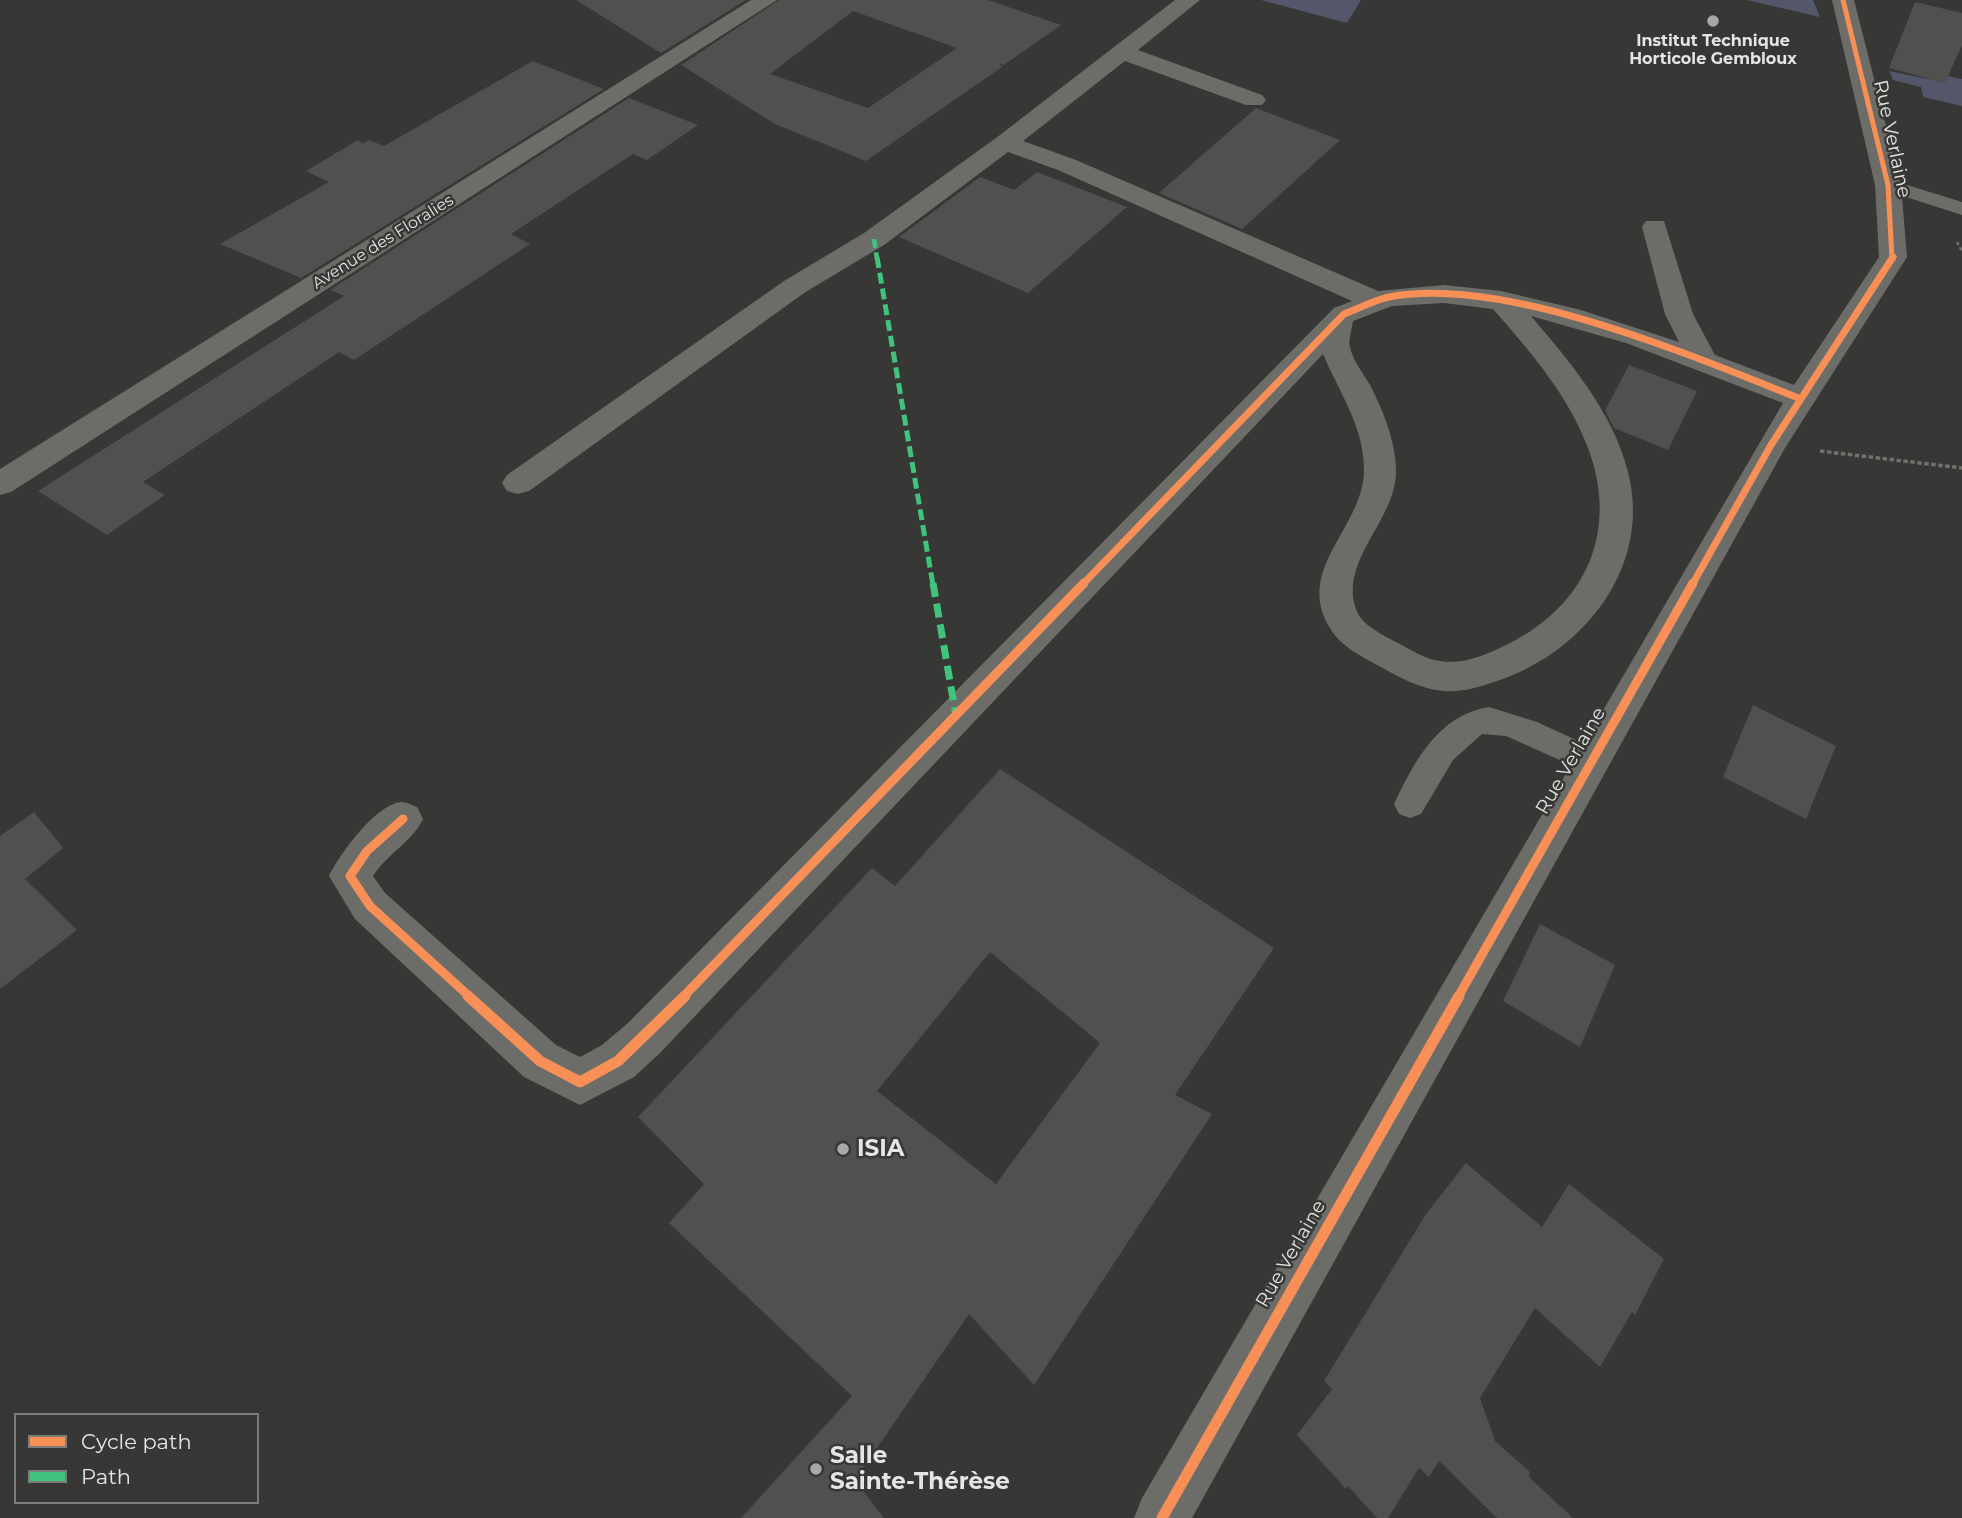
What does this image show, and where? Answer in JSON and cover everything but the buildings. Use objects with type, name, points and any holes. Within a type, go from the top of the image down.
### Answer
[{"type":"street","name":"Avenue des Floralies","points":[[0,484],[766,0]]},
{"type":"street","points":[[518,483],[794,287],[874,239],[1005,143],[1189,0]]},
{"type":"street","name":"Rue Verlaine","points":[[1162,1518],[1771,445],[1893,257],[1888,185],[1843,0]]},
{"type":"street","points":[[1121,52],[1254,100]]},
{"type":"street","points":[[1005,143],[1079,170],[1374,300]]},
{"type":"street","points":[[1655,227],[1679,314],[1705,363]]},
{"type":"street","points":[[403,819],[367,851],[350,876],[369,906],[540,1061],[580,1082],[618,1061],[644,1038],[1339,320],[1363,302],[1438,293],[1501,300],[1581,320],[1801,398]]},
{"type":"street","points":[[1339,320],[1335,346],[1363,403],[1381,472],[1376,501],[1338,570],[1335,595],[1339,614],[1352,630],[1371,646],[1436,676],[1460,676],[1488,670],[1518,656],[1547,640],[1580,612],[1601,580],[1616,527],[1617,501],[1612,471],[1598,438],[1578,400],[1538,341],[1501,300]]},
{"type":"lane","points":[[1888,185],[1962,209]]},
{"type":"lane","points":[[1410,804],[1425,774],[1444,749],[1469,724],[1489,720],[1591,761]]},
{"type":"path","points":[[1771,445],[1962,468]]},
{"type":"shaded area","points":[[1261,0],[1361,0],[1347,23]]},
{"type":"shaded area","points":[[1747,0],[1813,0],[1820,17]]},
{"type":"shaded area","points":[[1889,71],[1943,82],[1947,76],[1962,79],[1962,106],[1923,97],[1921,87],[1893,80]]},
{"type":"marked path","points":[[874,239],[956,716]]},
{"type":"cycle path","points":[[1162,1518],[1771,445],[1893,257],[1888,185],[1843,0]]},
{"type":"cycle path","points":[[403,819],[367,851],[350,876],[370,906],[540,1061],[580,1082],[618,1061],[644,1038],[1344,314],[1389,297],[1444,294],[1505,302],[1571,317],[1637,337],[1801,399]]},
{"type":"place","name":"Institut Technique Horticole Gembloux","points":[[1713,21]]},
{"type":"place","name":"ISIA","points":[[843,1149]]},
{"type":"place","name":"Salle Sainte-Thérèse","points":[[816,1469]]}]
